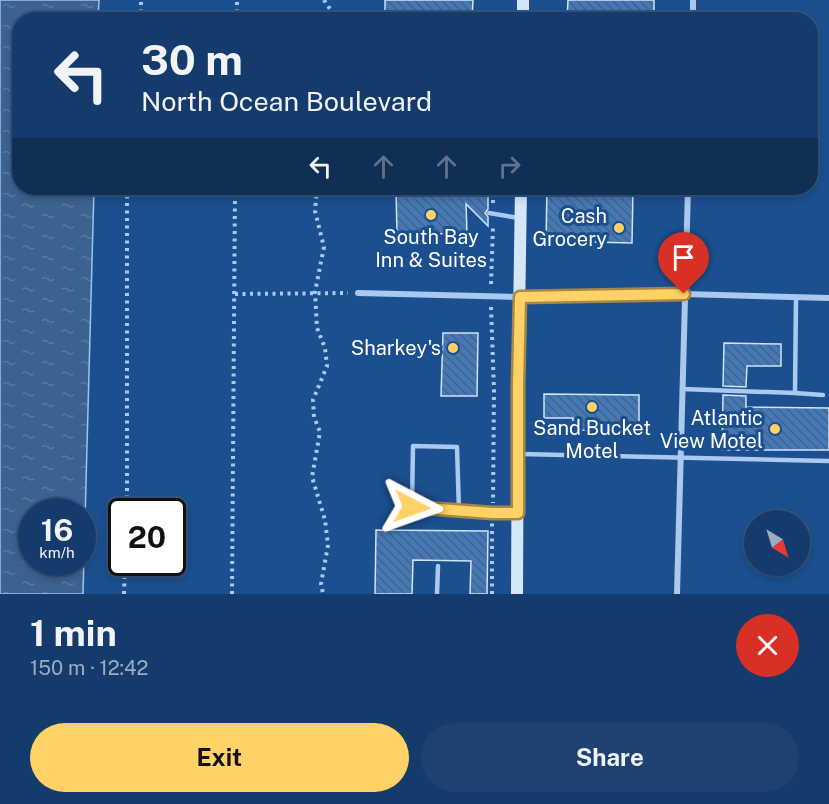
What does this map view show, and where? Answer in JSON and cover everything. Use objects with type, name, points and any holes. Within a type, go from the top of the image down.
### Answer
[{"type":"main road","points":[[518,594],[521,195]]},
{"type":"street","points":[[677,594],[688,195]]},
{"type":"street","points":[[358,293],[520,297],[684,294],[829,298]]},
{"type":"lane","points":[[491,213],[520,218]]},
{"type":"lane","points":[[795,393],[796,298]]},
{"type":"lane","points":[[682,389],[824,395]]},
{"type":"lane","points":[[459,511],[457,447],[413,446],[412,507],[459,511],[492,513],[518,513]]},
{"type":"lane","points":[[518,453],[829,461]]},
{"type":"lane","points":[[437,594],[438,566]]},
{"type":"path","points":[[127,195],[127,498]]},
{"type":"path","points":[[232,594],[235,195]]},
{"type":"path","points":[[316,195],[315,211],[324,247],[315,292],[317,328],[325,348],[327,366],[313,400],[314,417],[320,432],[312,477],[325,520],[328,545],[321,584],[323,594]]},
{"type":"path","points":[[492,594],[494,390],[490,296],[493,195]]},
{"type":"path","points":[[235,294],[358,293]]},
{"type":"path","points":[[124,594],[125,576]]},
{"type":"water","points":[[0,0],[99,0],[98,12],[12,12],[12,195],[94,195],[86,498],[18,498],[18,576],[83,576],[83,594],[0,594]]},
{"type":"building","points":[[385,0],[473,0],[472,12],[385,12]]},
{"type":"building","points":[[568,0],[654,0],[654,12],[567,12]]},
{"type":"building","name":"South Bay Inn & Suites","points":[[396,195],[488,195],[488,209],[485,213],[488,217],[488,226],[466,204],[467,233],[397,235]]},
{"type":"building","points":[[547,195],[633,195],[632,243],[546,241]]},
{"type":"building","points":[[443,333],[478,333],[477,396],[441,396]]},
{"type":"building","points":[[724,343],[781,344],[781,366],[747,366],[746,387],[723,386]]},
{"type":"building","name":"Sand Bucket Motel","points":[[544,394],[639,395],[639,431],[572,430],[573,418],[544,418]]},
{"type":"building","name":"Atlantic View Motel","points":[[723,395],[746,396],[746,407],[829,408],[829,450],[722,450]]},
{"type":"building","points":[[376,530],[488,531],[487,594],[470,594],[471,561],[413,560],[412,594],[375,594]]},
{"type":"place","name":"South Bay Inn & Suites","points":[[431,215]]},
{"type":"place","name":"Cash Grocery","points":[[619,228]]},
{"type":"place","name":"Sharkey's","points":[[453,348]]},
{"type":"place","name":"Sand Bucket Motel","points":[[592,407]]},
{"type":"place","name":"Atlantic View Motel","points":[[775,429]]},
{"type":"route","points":[[412,507],[518,513],[520,297],[684,294]]}]
